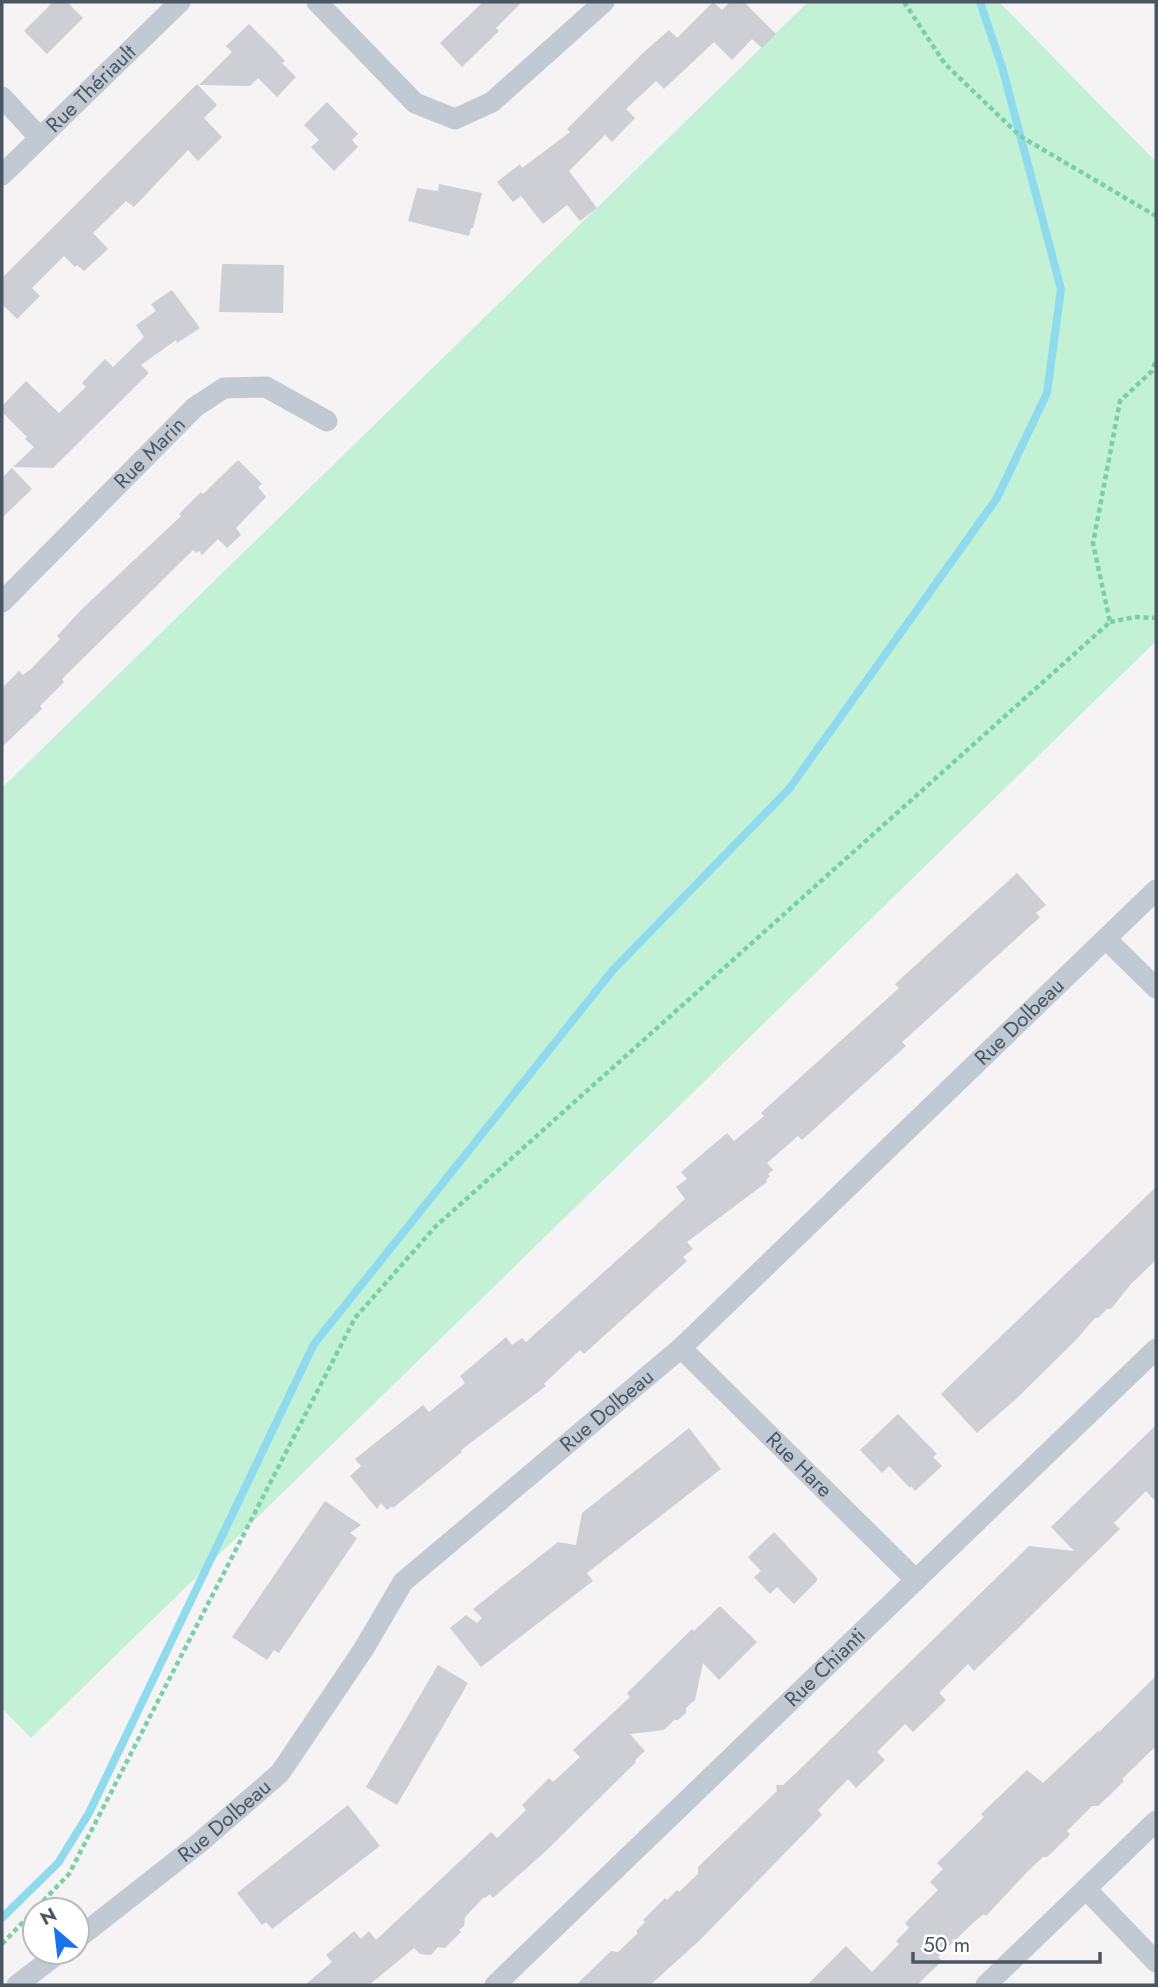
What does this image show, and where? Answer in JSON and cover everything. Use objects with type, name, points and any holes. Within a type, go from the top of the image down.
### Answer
[{"type":"street","name":"Rue Thériault","points":[[2,175],[180,2]]},
{"type":"street","points":[[317,2],[415,103],[455,119],[492,102],[604,2]]},
{"type":"street","points":[[2,97],[39,137]]},
{"type":"street","name":"Rue Marin","points":[[2,602],[195,407],[224,388],[266,387],[327,421]]},
{"type":"street","name":"Rue Dolbeau","points":[[91,1928],[198,1844],[280,1773],[363,1650],[403,1582],[681,1348],[1156,890]]},
{"type":"street","points":[[1106,939],[1156,988]]},
{"type":"street","name":"Rue Hare","points":[[681,1348],[916,1580]]},
{"type":"street","name":"Rue Chianti","points":[[495,1985],[1156,1349]]},
{"type":"street","points":[[986,1985],[1156,1821]]},
{"type":"street","points":[[1086,1889],[1156,1962]]},
{"type":"street","points":[[18,1985],[42,1966]]},
{"type":"path","points":[[904,2],[945,64],[1020,136],[1156,216]]},
{"type":"path","points":[[1110,622],[1093,543],[1120,401],[1152,371],[1156,360]]},
{"type":"path","points":[[2,1944],[69,1874],[355,1318],[435,1227],[1110,622],[1135,617],[1156,618]]},
{"type":"green space","points":[[808,2],[999,2],[1156,162],[1156,641],[31,1738],[2,1708],[2,788]]},
{"type":"building","points":[[53,2],[67,2],[83,18],[47,54],[24,31]]},
{"type":"building","points":[[483,2],[522,2],[496,28],[499,31],[462,67],[440,43]]},
{"type":"building","points":[[713,2],[722,10],[730,2],[744,2],[776,34],[762,48],[752,39],[732,60],[714,42],[664,89],[656,81],[626,109],[635,118],[612,142],[605,135],[569,171],[597,208],[580,221],[567,205],[543,224],[521,196],[513,202],[497,182],[520,164],[522,168],[570,132],[567,129],[643,53],[669,30],[677,38]]},
{"type":"building","points":[[249,24],[285,61],[282,63],[296,77],[277,97],[258,78],[250,86],[199,85],[232,52],[226,46]]},
{"type":"building","points":[[197,84],[217,105],[204,118],[222,137],[198,161],[188,150],[134,207],[126,201],[93,233],[108,249],[84,271],[77,265],[75,267],[64,256],[32,288],[40,296],[17,319],[2,304],[2,278]]},
{"type":"building","points":[[327,102],[358,134],[352,140],[358,147],[334,171],[311,147],[319,140],[304,125]]},
{"type":"building","points":[[439,184],[482,193],[469,236],[408,221],[417,188],[438,191]]},
{"type":"building","points":[[222,264],[284,265],[283,313],[219,312]]},
{"type":"building","points":[[172,290],[200,328],[177,343],[176,340],[141,365],[149,373],[53,468],[13,467],[34,447],[2,412],[2,406],[26,381],[59,413],[86,387],[82,383],[105,359],[113,367],[144,337],[136,325],[156,311],[151,304]]},
{"type":"building","points":[[238,460],[262,484],[258,487],[266,497],[236,528],[241,535],[227,548],[218,539],[202,555],[193,550],[62,679],[64,682],[40,706],[42,709],[2,747],[2,688],[19,671],[23,675],[31,669],[60,639],[57,636],[82,609],[181,516],[179,514],[201,492],[203,494]]},
{"type":"building","points":[[12,468],[32,489],[2,518],[2,478]]},
{"type":"building","points":[[1017,873],[1046,905],[1036,913],[1040,917],[902,1042],[906,1046],[802,1140],[798,1136],[767,1163],[773,1170],[768,1174],[770,1176],[767,1182],[687,1242],[693,1249],[683,1257],[687,1261],[584,1354],[580,1350],[544,1384],[546,1386],[465,1447],[393,1508],[392,1506],[387,1510],[381,1503],[377,1509],[350,1476],[361,1466],[355,1459],[423,1405],[429,1412],[465,1383],[460,1376],[506,1337],[512,1345],[522,1338],[526,1342],[685,1199],[676,1187],[687,1179],[681,1172],[727,1133],[734,1141],[764,1116],[761,1113],[899,988],[895,984]]},
{"type":"building","points":[[1156,1187],[1156,1260],[1130,1285],[1111,1309],[1095,1318],[1017,1398],[977,1433],[941,1394]]},
{"type":"building","points":[[898,1414],[937,1454],[933,1457],[942,1466],[915,1491],[889,1466],[882,1473],[860,1450]]},
{"type":"building","points":[[1156,1425],[1156,1502],[1146,1491],[1114,1523],[1120,1529],[974,1671],[968,1664],[939,1693],[946,1700],[913,1732],[905,1724],[877,1752],[885,1760],[856,1788],[848,1779],[818,1810],[822,1815],[699,1941],[650,1985],[576,1985],[611,1951],[618,1952],[638,1933],[636,1931],[645,1922],[643,1920],[665,1898],[667,1900],[677,1890],[679,1892],[698,1874],[698,1867],[777,1791],[776,1785],[783,1785],[796,1773],[1029,1546],[1074,1551],[1051,1527]]},
{"type":"building","points":[[689,1428],[721,1469],[587,1573],[593,1581],[481,1667],[450,1628],[466,1615],[477,1623],[482,1618],[473,1609],[558,1542],[576,1545],[582,1513]]},
{"type":"building","points":[[325,1501],[361,1525],[350,1533],[357,1538],[279,1653],[274,1650],[267,1660],[232,1637]]},
{"type":"building","points":[[774,1532],[817,1578],[794,1604],[777,1587],[770,1594],[754,1577],[761,1571],[748,1557]]},
{"type":"building","points":[[720,1606],[757,1642],[719,1680],[703,1663],[695,1700],[678,1720],[674,1720],[664,1730],[630,1734],[645,1751],[636,1762],[548,1849],[493,1898],[490,1894],[484,1897],[465,1917],[464,1926],[459,1930],[461,1932],[445,1948],[438,1947],[431,1955],[420,1954],[414,1948],[369,1985],[305,1985],[332,1962],[326,1955],[354,1931],[361,1939],[369,1931],[376,1940],[491,1832],[497,1838],[526,1810],[522,1805],[549,1778],[553,1782],[580,1757],[573,1750],[630,1697],[627,1693],[692,1629],[694,1631]]},
{"type":"building","points":[[438,1665],[468,1683],[397,1805],[366,1787]]},
{"type":"building","points":[[1156,1676],[1156,1746],[1122,1779],[1124,1781],[1111,1794],[1098,1806],[1092,1806],[1067,1831],[1070,1834],[1068,1837],[1028,1871],[986,1916],[984,1914],[975,1921],[938,1957],[942,1961],[917,1985],[807,1985],[846,1946],[872,1972],[899,1944],[896,1941],[909,1928],[905,1923],[938,1890],[930,1882],[943,1869],[937,1863],[984,1817],[981,1814],[1027,1770],[1043,1783]]},
{"type":"building","points":[[348,1805],[380,1846],[272,1929],[266,1922],[262,1925],[237,1893]]},
{"type":"waterway","points":[[2,1918],[58,1863],[89,1813],[314,1344],[613,970],[789,789],[997,498],[1047,393],[1061,289],[1002,67],[980,2]]}]
